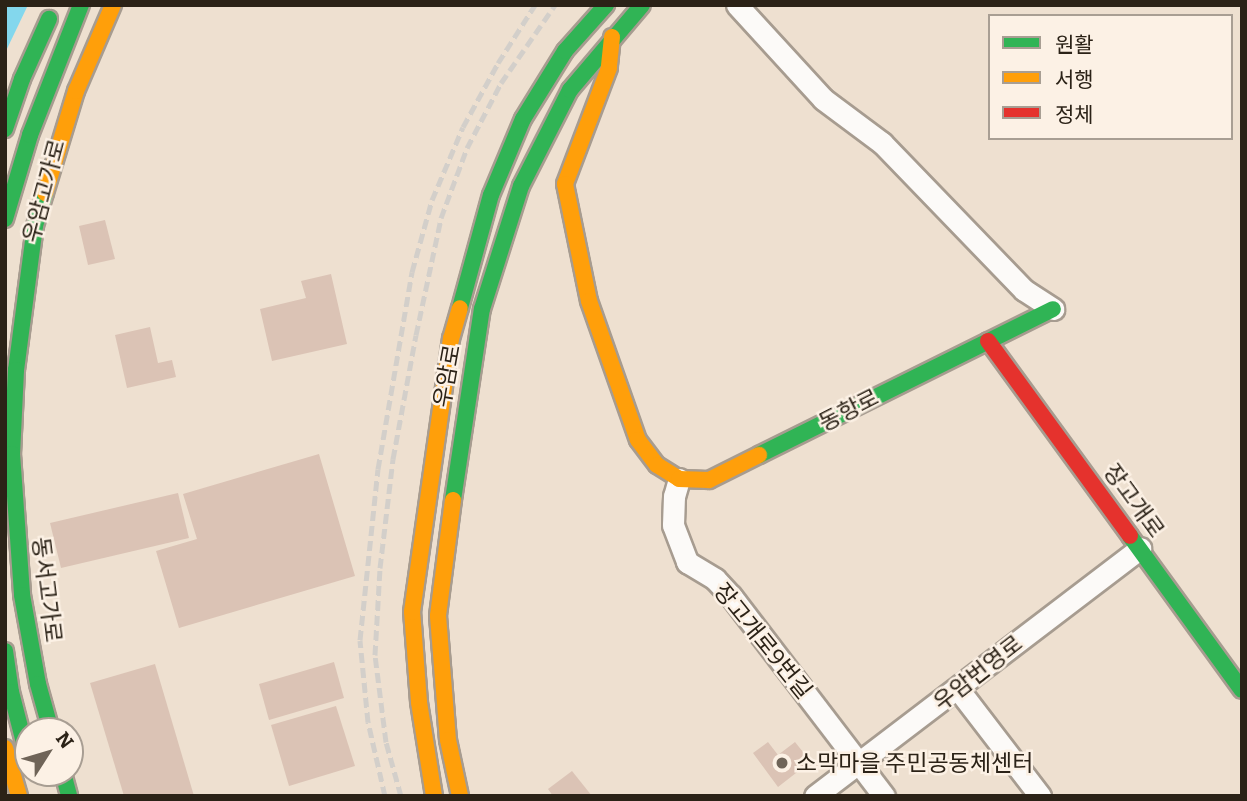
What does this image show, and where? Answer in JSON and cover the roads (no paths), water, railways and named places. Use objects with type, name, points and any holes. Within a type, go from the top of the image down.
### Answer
[{"type":"main road","points":[[5,129],[22,79],[55,5]]},
{"type":"main road","points":[[5,219],[30,135],[81,5]]},
{"type":"main road","name":"동서고가로","points":[[47,717],[38,684],[22,595],[12,454],[16,370],[35,226],[76,91],[113,5]]},
{"type":"main road","name":"우암로","points":[[434,796],[419,702],[412,612],[451,339],[491,195],[523,119],[565,51],[606,5]]},
{"type":"main road","name":"우암로","points":[[460,796],[448,740],[438,617],[463,416],[482,309],[521,186],[570,90],[612,37],[642,5]]},
{"type":"main road","points":[[612,37],[609,68],[565,184],[589,301],[638,440],[657,465],[678,479]]},
{"type":"main road","points":[[40,313],[44,288]]},
{"type":"main road","name":"동항로","points":[[678,479],[709,480],[1053,309]]},
{"type":"main road","name":"장고개로","points":[[988,341],[1242,690]]},
{"type":"main road","points":[[31,415],[33,377]]},
{"type":"main road","points":[[32,491],[35,542]]},
{"type":"main road","points":[[5,651],[17,717]]},
{"type":"main road","points":[[50,658],[59,717]]},
{"type":"main road","points":[[5,748],[19,796]]},
{"type":"street","name":"동항로","points":[[737,5],[823,99],[882,143],[1024,290],[1053,309]]},
{"type":"street","name":"장고개로9번길","points":[[678,479],[674,496],[673,525],[687,562],[715,579],[732,596],[884,796]]},
{"type":"street","name":"우암번영로","points":[[815,796],[1140,548]]},
{"type":"street","points":[[958,689],[1040,796]]},
{"type":"water","points":[[5,5],[28,5],[5,53]]},
{"type":"railway","points":[[385,796],[368,722],[360,640],[378,469],[412,272],[432,200],[463,127],[498,63],[535,5]]},
{"type":"railway","points":[[401,796],[386,742],[375,655],[380,568],[393,459],[416,335],[441,218],[467,148],[501,83],[555,5]]},
{"type":"place","name":"소막마을 주민공동체센터","points":[[782,763]]}]
